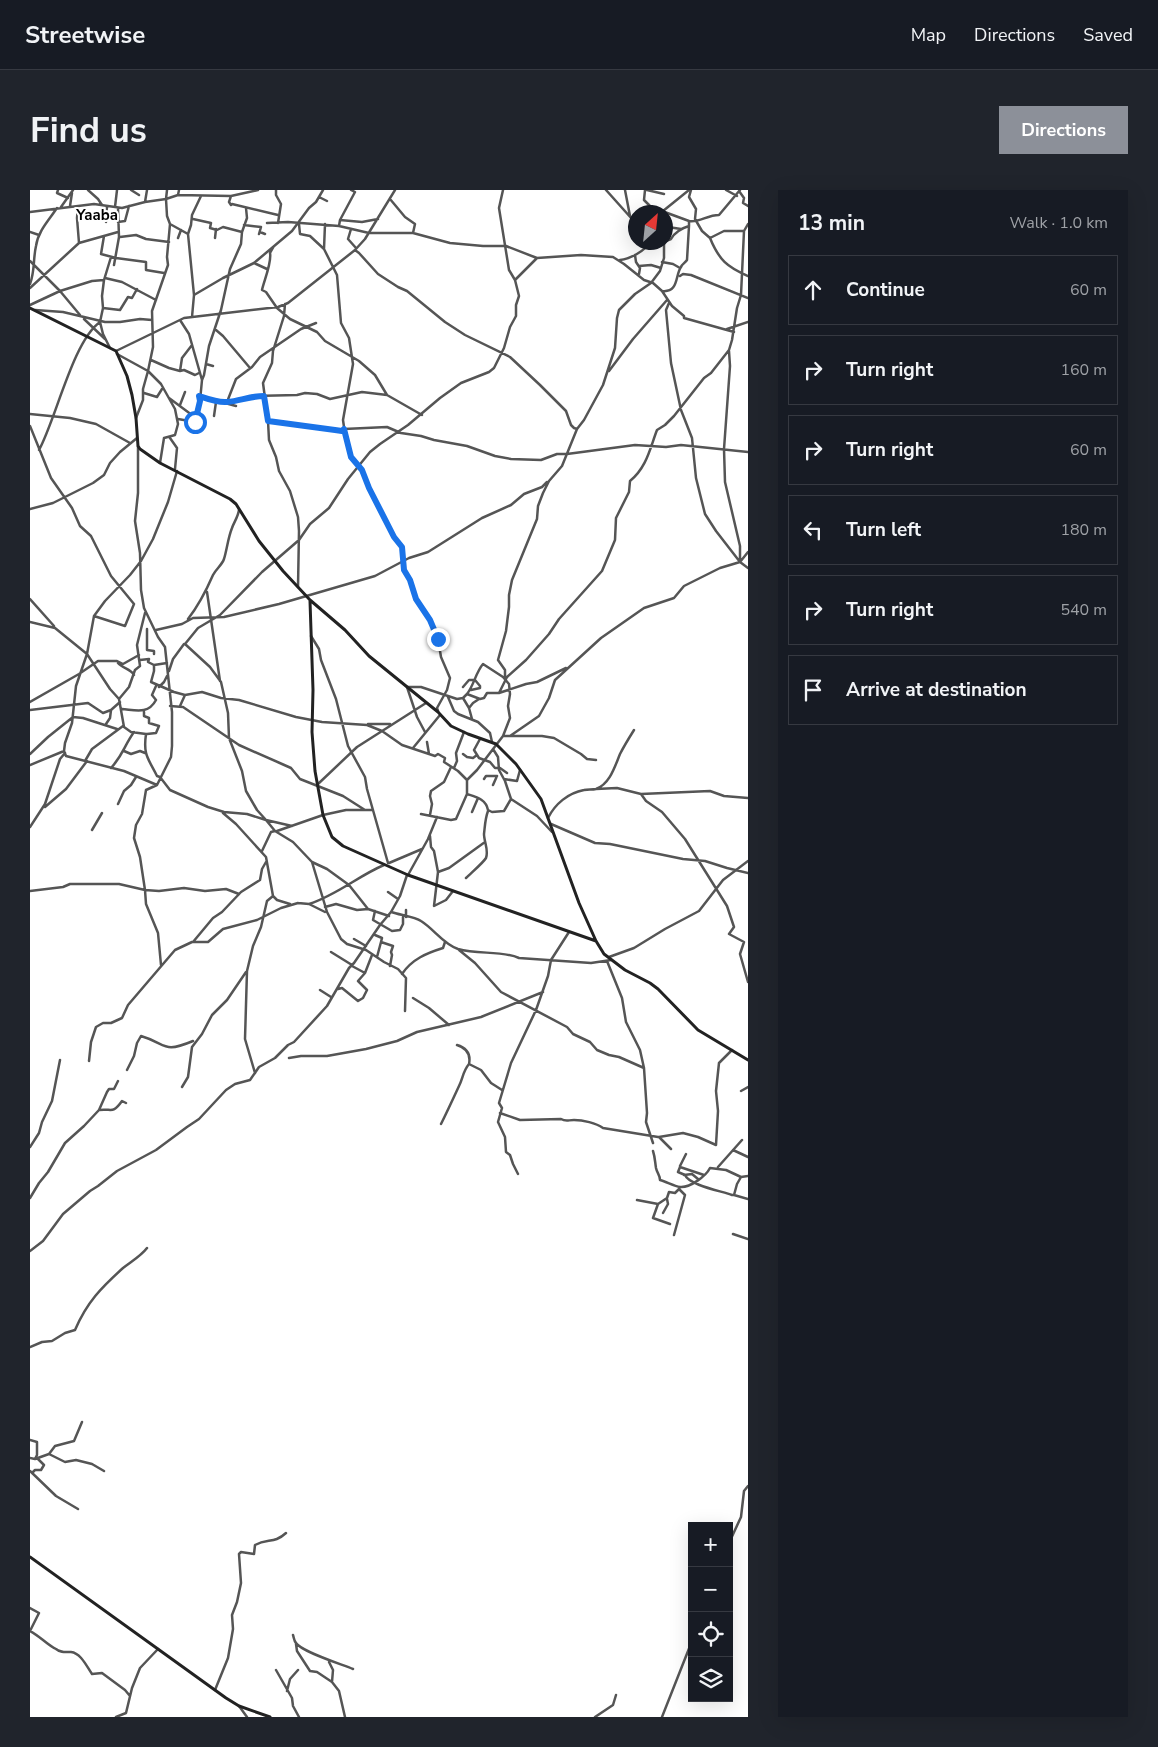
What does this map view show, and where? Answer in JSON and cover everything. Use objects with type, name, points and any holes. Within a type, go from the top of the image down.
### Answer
[{"type":"street","points":[[58,190],[58,193],[68,198]]},
{"type":"street","points":[[88,190],[102,205]]},
{"type":"street","points":[[114,265],[119,237],[116,207],[117,190]]},
{"type":"street","points":[[131,190],[139,195]]},
{"type":"street","points":[[146,190],[146,202]]},
{"type":"street","points":[[136,418],[142,404],[143,389],[153,347],[151,333],[152,312],[168,265],[170,224],[167,216],[167,190]]},
{"type":"street","points":[[178,195],[179,190]]},
{"type":"street","points":[[30,212],[70,206],[129,206],[166,200],[178,195],[231,196],[258,190]]},
{"type":"street","points":[[276,190],[276,195],[281,204],[278,223]]},
{"type":"street","points":[[194,296],[229,275],[254,263],[292,231],[323,190]]},
{"type":"street","points":[[339,226],[340,220],[355,192],[351,190]]},
{"type":"street","points":[[117,353],[151,333],[180,320],[192,317],[277,308],[285,304],[304,292],[355,249],[369,233],[395,190]]},
{"type":"street","points":[[216,617],[299,540],[310,524],[329,508],[359,465],[380,444],[422,415],[440,398],[461,383],[490,372],[494,368],[516,316],[516,305],[520,296],[515,280],[509,270],[499,206],[503,190]]},
{"type":"street","points":[[606,190],[628,214]]},
{"type":"street","points":[[624,190],[628,207]]},
{"type":"street","points":[[649,205],[644,200],[646,190],[664,194]]},
{"type":"street","points":[[670,205],[690,190]]},
{"type":"street","points":[[690,190],[689,197],[696,209],[695,219],[702,231],[710,238],[722,260],[729,268],[748,276]]},
{"type":"street","points":[[726,190],[737,196]]},
{"type":"street","points":[[61,207],[73,191]]},
{"type":"street","points":[[70,206],[73,191]]},
{"type":"street","points":[[673,214],[696,222],[711,215],[719,215],[732,198],[737,196],[739,191]]},
{"type":"street","points":[[739,191],[744,198],[743,203],[748,206]]},
{"type":"street","points":[[192,317],[194,296],[188,234],[193,218],[192,215],[201,196]]},
{"type":"street","points":[[231,196],[229,202],[231,205],[278,215]]},
{"type":"street","points":[[319,197],[327,201]]},
{"type":"street","points":[[390,199],[405,217],[416,224],[413,233]]},
{"type":"street","points":[[78,206],[79,243]]},
{"type":"street","points":[[106,222],[107,206]]},
{"type":"street","points":[[118,222],[125,221],[129,206]]},
{"type":"street","points":[[30,286],[34,267],[35,247],[39,235],[57,208]]},
{"type":"street","points":[[178,419],[195,422],[209,346],[222,310],[229,275],[241,244],[242,232],[247,218],[246,208]]},
{"type":"street","points":[[193,218],[211,224],[210,228],[223,227],[242,232]]},
{"type":"street","points":[[340,220],[362,222],[378,219]]},
{"type":"street","points":[[662,291],[667,291],[673,287],[679,277],[680,268],[688,258],[689,221]]},
{"type":"street","points":[[298,222],[300,234],[310,236],[324,249],[337,275],[341,323],[349,338],[353,364],[343,420],[349,452],[366,476],[369,488],[394,537],[402,547],[403,562],[416,599],[430,620],[438,639],[441,657],[450,678],[447,696],[438,706],[439,714],[413,748]]},
{"type":"street","points":[[267,223],[298,222],[339,226],[369,233],[413,233],[450,243],[475,246],[506,246],[538,258],[581,255],[608,256],[624,260],[644,250]]},
{"type":"street","points":[[170,224],[188,234]]},
{"type":"street","points":[[324,249],[325,224]]},
{"type":"street","points":[[740,562],[740,546],[725,482],[724,448],[730,366],[729,350],[741,295],[744,231],[748,224]]},
{"type":"street","points":[[244,225],[261,227],[259,233],[265,234]]},
{"type":"street","points":[[673,236],[681,229],[689,226]]},
{"type":"street","points":[[673,228],[681,229]]},
{"type":"street","points":[[215,238],[216,229]]},
{"type":"street","points":[[351,229],[348,239],[378,274],[407,291],[445,322],[465,335],[510,357],[566,411],[572,427],[577,428]]},
{"type":"street","points":[[178,238],[181,230]]},
{"type":"street","points":[[710,238],[724,231],[744,231]]},
{"type":"street","points":[[30,232],[39,235]]},
{"type":"street","points":[[30,286],[79,243],[118,232]]},
{"type":"street","points":[[119,237],[136,235],[146,240],[169,242]]},
{"type":"street","points":[[104,236],[101,254],[146,262],[146,270],[164,273]]},
{"type":"street","points":[[274,246],[270,254],[271,259],[262,290],[266,292],[277,308],[284,314],[317,332],[325,341],[359,360],[374,375],[388,396]]},
{"type":"street","points":[[422,814],[456,819],[466,794],[467,780],[493,748],[494,743],[503,736],[510,718],[508,706],[510,689],[505,670],[498,660],[506,632],[510,587],[537,519],[538,506],[543,492],[549,481],[562,466],[577,428],[595,401],[608,372],[615,348],[616,318],[619,310],[635,294],[651,283],[661,268],[664,250]]},
{"type":"street","points":[[635,255],[639,266],[639,274]]},
{"type":"street","points":[[110,348],[100,322],[103,308],[104,279],[112,257]]},
{"type":"street","points":[[515,280],[538,258]]},
{"type":"street","points":[[617,259],[662,291],[666,300],[687,320],[734,332]]},
{"type":"street","points":[[30,261],[60,291],[81,317],[105,339]]},
{"type":"street","points":[[662,262],[680,268]]},
{"type":"street","points":[[254,263],[267,269]]},
{"type":"street","points":[[639,266],[651,265],[661,268]]},
{"type":"street","points":[[679,277],[683,274],[691,276],[748,298]]},
{"type":"street","points":[[31,308],[60,291],[104,279],[122,282],[137,288],[156,300]]},
{"type":"street","points":[[103,308],[120,310],[128,297],[132,298],[137,288]]},
{"type":"street","points":[[608,372],[666,300]]},
{"type":"street","points":[[669,303],[666,310],[671,363],[681,406],[692,438],[696,478],[705,514],[740,562],[748,568]]},
{"type":"street","points":[[285,304],[284,314],[273,350],[272,363],[262,383],[269,440],[276,457],[279,472],[290,491],[299,524],[298,587]]},
{"type":"street","points":[[31,308],[63,312],[100,322],[152,320]]},
{"type":"street","points":[[31,308],[110,348],[148,372],[161,384],[162,389],[173,405],[178,419],[175,435],[170,438],[164,438],[160,463]]},
{"type":"street","points":[[180,320],[189,334],[202,380]]},
{"type":"street","points":[[39,450],[71,368],[87,336],[100,322]]},
{"type":"street","points":[[725,329],[748,322]]},
{"type":"street","points":[[227,402],[236,379],[260,357],[306,327],[316,323]]},
{"type":"street","points":[[216,330],[250,368]]},
{"type":"street","points":[[180,371],[182,358],[192,345]]},
{"type":"street","points":[[499,694],[506,679],[526,660],[549,634],[559,619],[602,571],[615,540],[616,518],[629,492],[630,481],[636,476],[648,458],[657,430],[665,425],[729,350]]},
{"type":"street","points":[[117,353],[132,395],[136,418],[138,493],[135,521],[141,561],[141,590],[146,612],[165,647],[170,692],[172,749],[168,764],[158,785]]},
{"type":"street","points":[[151,360],[180,371],[184,370],[195,375],[199,373]]},
{"type":"street","points":[[206,364],[213,366]]},
{"type":"street","points":[[144,393],[156,397],[162,389]]},
{"type":"street","points":[[180,405],[185,392]]},
{"type":"street","points":[[199,396],[216,402],[227,402],[252,396],[297,396],[305,393],[317,394],[330,399],[362,392],[388,396],[422,415]]},
{"type":"street","points":[[166,396],[196,418]]},
{"type":"street","points":[[214,416],[216,402]]},
{"type":"street","points":[[227,402],[236,406]]},
{"type":"street","points":[[30,414],[70,418],[96,424],[130,443]]},
{"type":"street","points":[[268,421],[342,431],[344,429],[387,427],[399,432],[467,446],[511,460],[541,460],[557,454],[635,445],[666,447],[681,444],[748,452]]},
{"type":"street","points":[[30,426],[51,478],[63,498],[72,508],[80,526],[91,536],[103,562],[119,587],[134,604],[125,626],[94,616]]},
{"type":"street","points":[[30,509],[53,503],[93,483],[104,475],[115,458],[137,438]]},
{"type":"street","points":[[42,810],[60,759],[65,752],[75,705],[76,686],[87,654],[94,616],[141,561],[153,539],[168,502],[176,470],[177,448],[170,438]]},
{"type":"street","points":[[138,446],[160,463],[226,496],[239,509],[258,541],[306,596],[345,630],[383,669],[452,726],[494,743]]},
{"type":"street","points":[[187,620],[193,618],[224,617],[374,576],[409,558],[428,552],[482,518],[511,505],[524,494],[549,481]]},
{"type":"street","points":[[141,629],[154,629],[182,624],[187,620],[198,606],[214,574],[224,560],[226,544],[239,509]]},
{"type":"street","points":[[510,736],[539,716],[555,680],[601,638],[644,608],[674,598],[684,586],[720,568],[740,562],[748,552]]},
{"type":"street","points":[[207,591],[220,680],[228,713],[229,738],[242,771],[246,791],[257,810],[276,831],[292,842],[312,862],[327,869],[349,885],[368,909]]},
{"type":"street","points":[[30,599],[55,628],[87,654],[120,701],[123,726],[127,730],[146,734],[156,733],[159,726],[149,724],[149,718],[144,716],[144,712]]},
{"type":"street","points":[[310,600],[312,720],[315,771],[323,815],[327,829],[332,837],[337,842],[407,875],[596,941]]},
{"type":"street","points":[[30,710],[88,703],[104,713],[111,710],[120,701],[140,666],[138,645],[146,612]]},
{"type":"street","points":[[121,709],[144,712],[154,704],[156,700],[152,695],[158,686],[164,682],[173,659],[198,628],[211,618]]},
{"type":"street","points":[[30,622],[55,628]]},
{"type":"street","points":[[147,629],[147,650],[154,651],[154,654]]},
{"type":"street","points":[[310,634],[319,649],[321,660],[336,699],[348,746],[365,777],[386,864]]},
{"type":"street","points":[[185,644],[220,680]]},
{"type":"street","points":[[30,702],[100,660],[117,661],[125,664],[139,655]]},
{"type":"street","points":[[140,660],[149,659],[148,662],[154,665],[167,663]]},
{"type":"street","points":[[117,661],[120,666],[134,675]]},
{"type":"street","points":[[407,687],[421,687],[457,699],[462,698],[471,690],[483,664],[506,679]]},
{"type":"street","points":[[154,665],[150,682],[170,692],[185,695],[202,692],[312,720],[392,724]]},
{"type":"street","points":[[469,708],[473,703],[484,698],[487,693],[499,694],[537,682],[568,667]]},
{"type":"street","points":[[462,687],[469,680],[475,680]]},
{"type":"street","points":[[471,690],[480,688],[475,680]]},
{"type":"street","points":[[407,687],[416,709],[417,717],[425,732]]},
{"type":"street","points":[[467,694],[480,699]]},
{"type":"street","points":[[180,706],[185,695]]},
{"type":"street","points":[[447,696],[454,711],[472,718],[490,733],[494,743],[520,769],[541,800],[579,903],[596,941],[609,959],[622,998],[626,1022],[640,1050],[644,1068],[646,1122],[652,1143]]},
{"type":"street","points":[[462,698],[469,708],[472,718]]},
{"type":"street","points":[[317,786],[352,752],[426,703]]},
{"type":"street","points":[[170,706],[180,706],[239,744],[291,768],[300,779],[343,796],[365,810]]},
{"type":"street","points":[[104,725],[108,724],[111,710]]},
{"type":"street","points":[[30,754],[73,717],[83,718],[117,729]]},
{"type":"street","points":[[362,724],[382,731],[402,745],[436,756],[438,754],[445,758],[444,762],[467,780]]},
{"type":"street","points":[[30,827],[42,810],[66,789],[86,761],[92,749],[123,726]]},
{"type":"street","points":[[596,789],[610,776],[634,730]]},
{"type":"street","points":[[111,768],[121,757],[128,740],[134,732]]},
{"type":"street","points":[[430,815],[432,804],[430,796],[432,791],[444,782],[457,760],[456,752],[464,732]]},
{"type":"street","points":[[146,734],[144,742],[145,753],[157,776],[167,787],[176,793],[220,811],[247,814],[292,826]]},
{"type":"street","points":[[503,736],[554,738],[587,759],[596,760]]},
{"type":"street","points":[[480,738],[478,744],[474,747],[480,759],[505,770],[507,773]]},
{"type":"street","points":[[427,742],[429,754]]},
{"type":"street","points":[[493,748],[498,757],[499,768],[499,775],[493,785]]},
{"type":"street","points":[[124,751],[131,754],[140,751],[145,753]]},
{"type":"street","points":[[65,752],[68,757],[137,776],[158,785]]},
{"type":"street","points":[[30,765],[65,752]]},
{"type":"street","points":[[463,754],[472,758],[477,755]]},
{"type":"street","points":[[502,779],[517,781],[520,769]]},
{"type":"street","points":[[499,775],[505,781],[511,799],[537,816],[554,833]]},
{"type":"street","points":[[484,779],[486,776],[499,775]]},
{"type":"street","points":[[118,804],[124,791],[132,785],[137,776]]},
{"type":"street","points":[[158,785],[146,790],[142,814],[136,825],[134,838],[140,857],[146,904],[158,933],[161,966]]},
{"type":"street","points":[[548,818],[554,806],[584,790],[617,788],[641,794],[710,791],[724,796],[735,795],[748,798]]},
{"type":"street","points":[[466,794],[478,798],[486,804],[488,810],[485,820],[486,858],[466,878]]},
{"type":"street","points":[[641,794],[646,801],[662,812],[685,840],[727,906],[734,927],[729,934],[744,942],[740,954],[748,982]]},
{"type":"street","points":[[472,812],[478,798]]},
{"type":"street","points":[[488,810],[502,813],[511,799]]},
{"type":"street","points":[[262,852],[271,832],[323,815],[346,810],[373,810]]},
{"type":"street","points":[[220,811],[236,824],[266,857],[274,896],[280,902],[309,904],[327,912]]},
{"type":"street","points":[[92,830],[102,813]]},
{"type":"street","points":[[30,1251],[43,1242],[63,1214],[90,1191],[117,1171],[156,1150],[200,1119],[226,1090],[235,1084],[250,1080],[256,1074],[259,1067],[294,1042],[327,1006],[380,925],[392,912],[407,875],[430,836],[437,817]]},
{"type":"street","points":[[551,824],[595,843],[698,860],[748,873]]},
{"type":"street","points":[[430,836],[438,872],[434,906],[446,900],[453,891]]},
{"type":"street","points":[[438,872],[449,868],[485,842]]},
{"type":"street","points":[[309,904],[322,900],[372,870],[422,849]]},
{"type":"street","points":[[89,1061],[91,1042],[96,1027],[122,1018],[128,1005],[175,950],[192,942],[213,918],[222,912],[239,894],[260,880],[262,869],[267,861]]},
{"type":"street","points":[[458,949],[495,954],[511,954],[519,958],[591,963],[609,959],[634,948],[664,929],[699,911],[723,880],[748,861]]},
{"type":"street","points":[[312,862],[322,900],[341,939],[347,944],[364,949],[376,958],[398,969],[406,978],[404,1011]]},
{"type":"street","points":[[30,891],[63,887],[70,884],[119,884],[145,890],[226,889],[239,894]]},
{"type":"street","points":[[388,892],[398,899]]},
{"type":"street","points":[[256,1074],[245,1039],[246,971],[253,946],[262,927],[266,901],[274,896]]},
{"type":"street","points":[[192,942],[208,942],[223,929],[242,925],[281,908],[298,903]]},
{"type":"street","points":[[325,907],[336,904],[357,910],[368,909],[389,916]]},
{"type":"street","points":[[375,911],[373,920],[392,931],[400,930],[406,910]]},
{"type":"street","points":[[392,912],[421,921],[445,942],[458,949],[475,963],[501,992],[567,1027],[574,1034],[590,1042],[596,1050],[619,1057],[644,1068]]},
{"type":"street","points":[[518,1174],[510,1156],[506,1152],[505,1137],[498,1122],[502,1108],[500,1103],[502,1090],[511,1063],[543,992],[551,960],[569,932]]},
{"type":"street","points":[[375,935],[382,938],[376,958]]},
{"type":"street","points":[[354,939],[366,946]]},
{"type":"street","points":[[381,942],[393,946],[390,966]]},
{"type":"street","points":[[402,974],[408,965],[422,956],[443,948],[445,942]]},
{"type":"street","points":[[426,949],[430,954]]},
{"type":"street","points":[[331,952],[364,973]]},
{"type":"street","points":[[338,988],[342,988],[354,999],[360,1001],[367,990],[358,981],[372,955]]},
{"type":"street","points":[[609,959],[658,989],[698,1030],[748,1060]]},
{"type":"street","points":[[127,1070],[141,1036],[172,1048],[195,1040],[202,1034],[212,1015],[227,1000],[246,971]]},
{"type":"street","points":[[320,990],[331,998]]},
{"type":"street","points":[[289,1058],[327,1056],[366,1049],[417,1032],[481,1017],[543,992]]},
{"type":"street","points":[[412,998],[429,1008],[449,1025]]},
{"type":"street","points":[[182,1087],[188,1077],[190,1053],[195,1040]]},
{"type":"street","points":[[441,1124],[460,1085],[464,1070],[469,1064],[469,1054],[466,1049],[458,1045]]},
{"type":"street","points":[[500,1113],[520,1120],[561,1119],[565,1121],[585,1121],[597,1124],[603,1128],[658,1137],[683,1133],[716,1145],[718,1111],[716,1091],[719,1063],[732,1050]]},
{"type":"street","points":[[30,1148],[39,1133],[52,1101],[60,1060]]},
{"type":"street","points":[[469,1064],[481,1070],[491,1082],[502,1090]]},
{"type":"street","points":[[30,1198],[65,1143],[98,1110],[109,1089],[114,1089],[118,1080]]},
{"type":"street","points":[[741,1091],[748,1087]]},
{"type":"street","points":[[98,1110],[110,1111],[118,1108],[122,1101],[126,1103]]},
{"type":"street","points":[[658,1137],[671,1150]]},
{"type":"street","points":[[717,1168],[742,1140]]},
{"type":"street","points":[[653,1150],[660,1180],[679,1188],[685,1195],[674,1235]]},
{"type":"street","points":[[733,1150],[748,1157]]},
{"type":"street","points":[[686,1154],[678,1172],[684,1175],[686,1179],[692,1183],[698,1183],[748,1199]]},
{"type":"street","points":[[680,1167],[698,1171],[705,1175]]},
{"type":"street","points":[[664,1213],[668,1204],[669,1192],[675,1193],[679,1188],[699,1179],[710,1168],[726,1170],[741,1177],[748,1175]]},
{"type":"street","points":[[684,1175],[692,1174],[699,1179]]},
{"type":"street","points":[[734,1195],[741,1177]]},
{"type":"street","points":[[667,1198],[658,1204],[652,1218],[670,1224]]},
{"type":"street","points":[[637,1200],[658,1204]]},
{"type":"street","points":[[734,1234],[748,1239]]},
{"type":"street","points":[[30,1347],[42,1342],[52,1341],[65,1333],[75,1330],[91,1299],[122,1270],[143,1254],[147,1248]]},
{"type":"street","points":[[30,1458],[49,1454],[55,1446],[74,1441],[82,1422]]},
{"type":"street","points":[[30,1440],[37,1442],[36,1458]]},
{"type":"street","points":[[49,1454],[65,1462],[76,1460],[92,1464],[104,1471]]},
{"type":"street","points":[[36,1458],[44,1465],[41,1470],[31,1472],[56,1496],[78,1509]]},
{"type":"street","points":[[733,1534],[741,1517],[744,1495],[748,1486]]},
{"type":"street","points":[[215,1690],[228,1658],[233,1629],[232,1615],[241,1583],[239,1554],[241,1552],[254,1554],[255,1545],[258,1543],[276,1541],[286,1533]]},
{"type":"street","points":[[30,1557],[215,1690],[239,1706],[270,1717]]},
{"type":"street","points":[[30,1608],[39,1613],[30,1631],[56,1650],[73,1652],[79,1655],[92,1674],[102,1673],[130,1696]]},
{"type":"street","points":[[293,1635],[297,1650],[310,1671],[317,1672],[332,1682],[338,1691],[345,1717]]},
{"type":"street","points":[[296,1644],[326,1660],[353,1669]]},
{"type":"street","points":[[116,1717],[126,1713],[140,1668],[158,1649]]},
{"type":"street","points":[[662,1717],[688,1651]]},
{"type":"street","points":[[326,1660],[332,1665],[332,1682]]},
{"type":"street","points":[[276,1670],[299,1717]]},
{"type":"street","points":[[287,1691],[290,1679],[298,1670]]},
{"type":"street","points":[[594,1717],[613,1705],[616,1694]]},
{"type":"street","points":[[239,1706],[247,1717]]},
{"type":"district","name":"Yaaba","points":[[97,215]]},
{"type":"route","points":[[195,422],[200,401],[199,396],[216,402],[264,396],[268,421],[342,431],[344,429],[351,457],[366,476],[369,488],[378,506],[394,537],[402,547],[404,570],[410,580],[416,599],[430,620],[438,639]]}]
